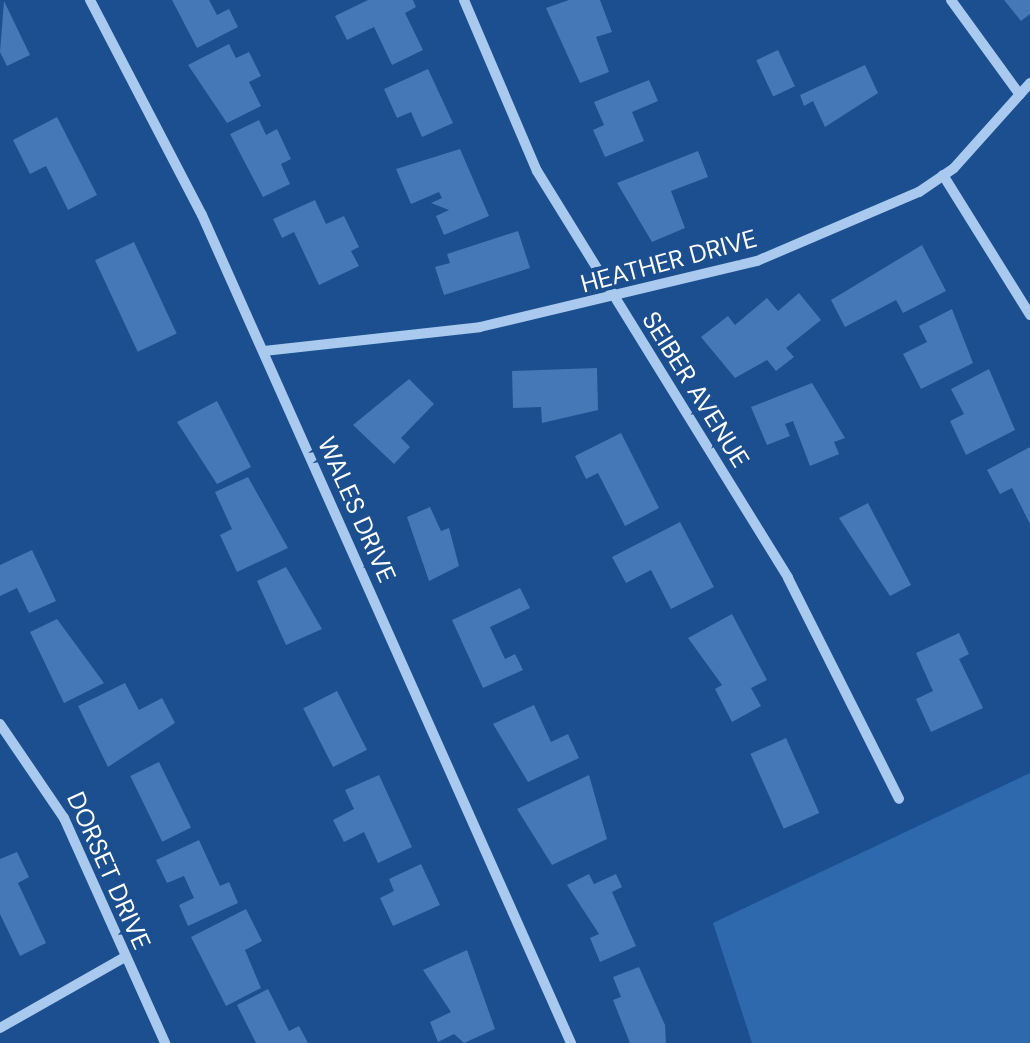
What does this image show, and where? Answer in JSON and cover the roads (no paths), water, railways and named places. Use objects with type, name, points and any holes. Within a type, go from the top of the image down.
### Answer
[{"type":"street","name":"WALES DRIVE","points":[[90,0],[264,351],[571,1043]]},
{"type":"street","name":"SEIBER AVENUE","points":[[464,0],[536,172],[788,578],[899,798]]},
{"type":"street","points":[[951,0],[1020,94]]},
{"type":"street","name":"HEATHER DRIVE","points":[[264,351],[480,326],[614,298],[836,233],[943,175],[1030,83]]},
{"type":"street","points":[[943,175],[1030,316]]},
{"type":"street","name":"DORSET DRIVE","points":[[0,724],[59,808],[165,1043]]},
{"type":"street","points":[[0,1028],[125,957]]}]
